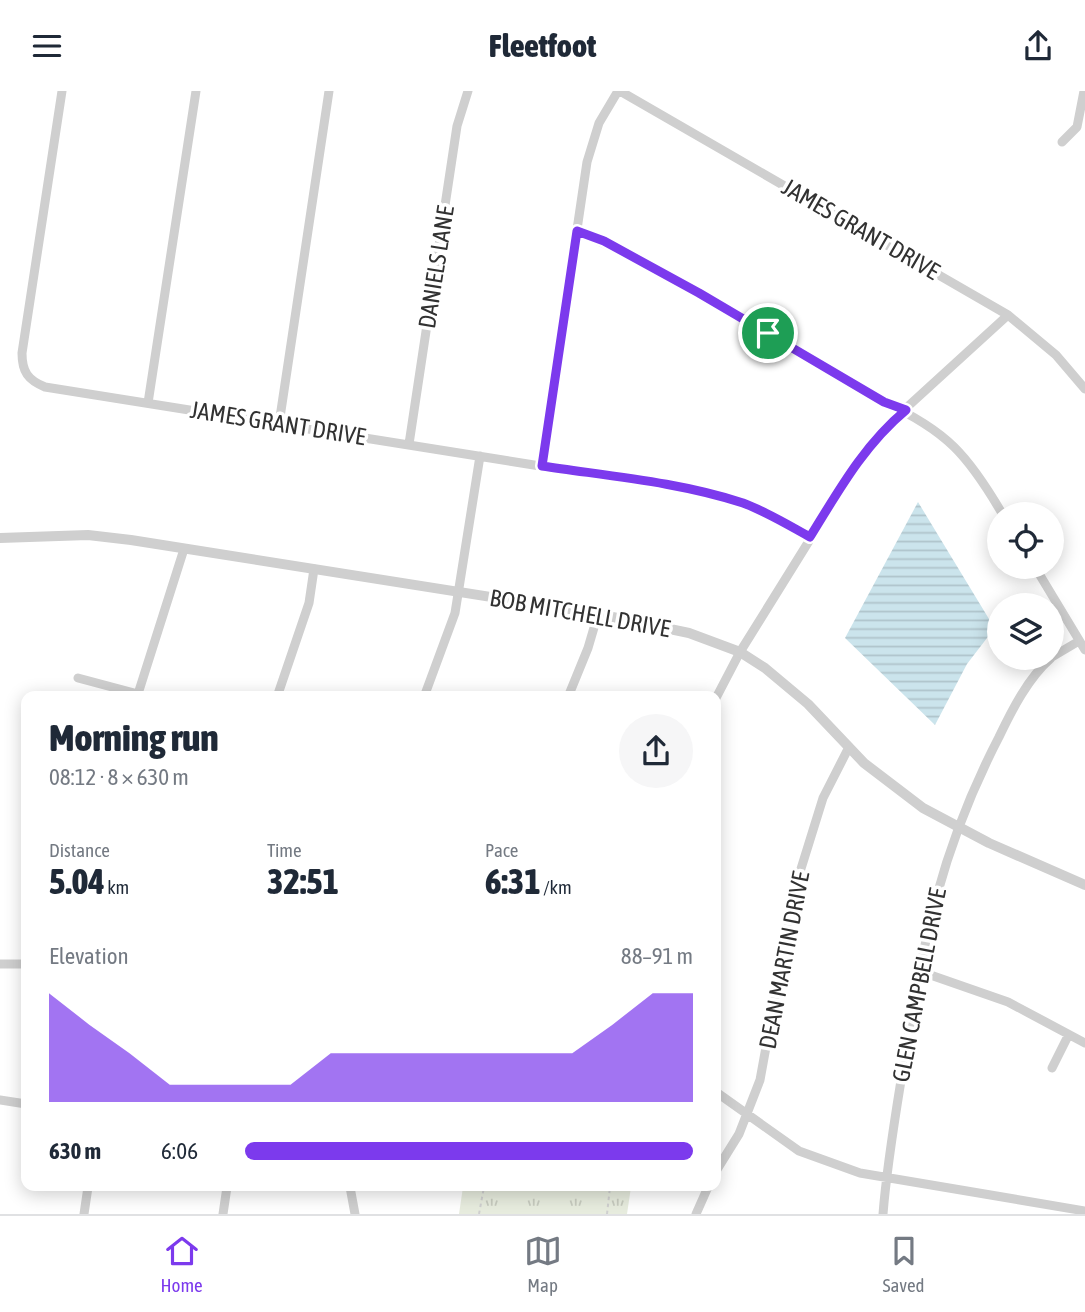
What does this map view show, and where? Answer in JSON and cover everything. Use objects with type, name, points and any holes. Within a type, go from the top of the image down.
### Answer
[{"type":"street","name":"JAMES GRANT DRIVE","points":[[62,91],[22,353],[23,369],[32,381],[45,387],[691,489],[760,510],[810,537]]},
{"type":"street","points":[[148,403],[196,91]]},
{"type":"street","points":[[279,424],[329,91]]},
{"type":"street","name":"DANIELS LANE","points":[[409,444],[457,126],[468,91]]},
{"type":"street","name":"JAMES GRANT DRIVE","points":[[619,91],[1008,315],[1056,355],[1085,389]]},
{"type":"street","points":[[542,466],[587,162],[595,133],[619,91]]},
{"type":"street","points":[[1062,142],[1077,127],[1084,91]]},
{"type":"street","points":[[577,231],[636,258],[884,402],[906,410],[961,451],[994,502]]},
{"type":"street","points":[[720,691],[740,652],[865,451],[882,430],[1008,315]]},
{"type":"street","points":[[426,691],[455,613],[480,456]]},
{"type":"street","name":"BOB MITCHELL DRIVE","points":[[0,537],[88,535],[598,614],[689,632],[740,652],[793,689],[886,781],[923,808],[1085,885]]},
{"type":"street","points":[[139,691],[184,549]]},
{"type":"street","points":[[279,691],[309,603],[314,569]]},
{"type":"street","points":[[1042,579],[1085,650]]},
{"type":"street","points":[[570,691],[598,614]]},
{"type":"street","name":"GLEN CAMPBELL DRIVE","points":[[1064,650],[1079,641]]},
{"type":"street","name":"GLEN CAMPBELL DRIVE","points":[[883,1214],[886,1179],[919,971],[934,899],[956,826],[1008,719],[1043,670]]},
{"type":"street","points":[[78,678],[124,691]]},
{"type":"street","name":"DEAN MARTIN DRIVE","points":[[721,1162],[747,1116],[760,1080],[783,944],[806,849],[833,774],[849,747]]},
{"type":"street","points":[[0,964],[21,964]]},
{"type":"street","points":[[919,971],[998,998],[1085,1043]]},
{"type":"street","points":[[1052,1068],[1068,1036]]},
{"type":"street","points":[[721,1096],[778,1139],[812,1157],[886,1179],[1085,1211]]},
{"type":"street","points":[[0,1100],[21,1103]]},
{"type":"street","points":[[84,1214],[87,1191]]},
{"type":"street","points":[[223,1214],[226,1191]]},
{"type":"street","points":[[351,1191],[355,1214]]},
{"type":"street","points":[[696,1214],[706,1191]]},
{"type":"path","points":[[479,1214],[483,1191]]},
{"type":"path","points":[[607,1214],[610,1191]]},
{"type":"green space","points":[[462,1191],[630,1191],[627,1214],[459,1214]]},
{"type":"water","points":[[918,502],[987,616],[987,638],[967,664],[935,725],[845,638]]},
{"type":"route","points":[[577,231],[604,241],[768,333],[884,402],[906,410],[882,430],[865,451],[810,537],[760,510],[725,498],[691,489],[542,466],[577,231]]}]
